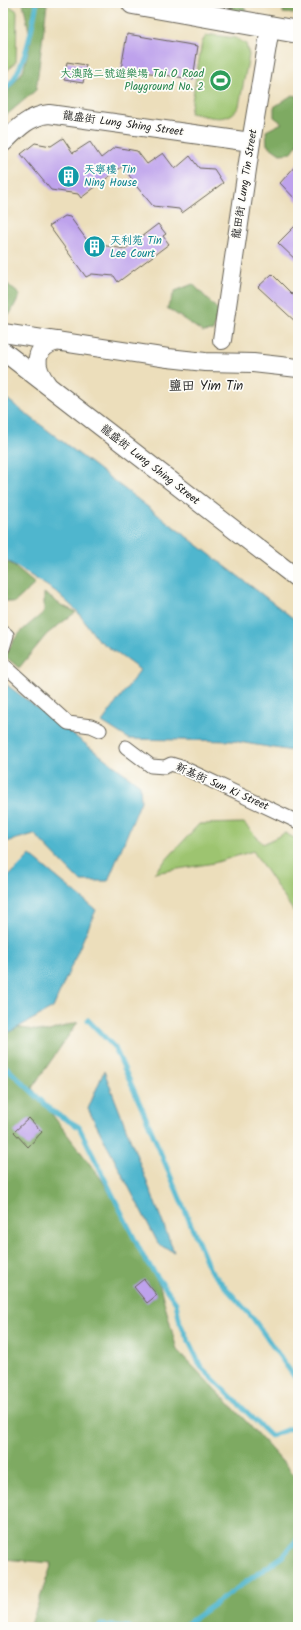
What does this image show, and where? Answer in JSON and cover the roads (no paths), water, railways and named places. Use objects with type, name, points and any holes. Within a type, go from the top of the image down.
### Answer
[{"type":"main road","points":[[133,3],[298,32]]},
{"type":"street","name":"龍田街 Lung Tin Street","points":[[222,340],[251,142],[270,28]]},
{"type":"street","name":"龍盛街 Lung Shing Street","points":[[3,143],[26,122],[40,115],[49,114],[251,142]]},
{"type":"street","points":[[3,333],[168,358],[205,362],[252,363],[298,368]]},
{"type":"street","points":[[50,387],[40,373],[38,361],[41,350],[57,341]]},
{"type":"street","name":"龍盛街 Lung Shing Street","points":[[3,351],[298,579]]},
{"type":"street","points":[[3,632],[7,635],[3,648]]},
{"type":"street","points":[[3,664],[68,723],[91,726],[100,730]]},
{"type":"street","name":"新基街 Sun Ki Street","points":[[126,748],[151,766],[165,767],[171,764],[184,768],[298,822]]},
{"type":"water","points":[[3,396],[298,622],[298,752],[233,741],[129,739],[102,722],[140,670],[97,639],[77,611],[55,591],[3,558]]},
{"type":"water","points":[[3,682],[140,785],[141,801],[108,881],[80,881],[34,834],[3,843]]},
{"type":"water","points":[[30,855],[96,910],[53,1008],[6,1034],[3,1032],[3,882]]},
{"type":"water","points":[[104,1071],[174,1252],[159,1245],[88,1109]]},
{"type":"waterway","points":[[3,92],[11,84],[22,62],[37,3]]},
{"type":"waterway","points":[[88,1020],[115,1048],[210,1270],[252,1317],[298,1382]]},
{"type":"waterway","points":[[3,1064],[52,1111],[79,1127],[144,1258],[176,1303],[180,1323],[201,1367],[271,1436],[291,1428],[298,1435]]},
{"type":"waterway","points":[[182,1627],[283,1556],[298,1538]]},
{"type":"waterway","points":[[98,1627],[101,1625],[128,1627]]},
{"type":"place","name":"大澳路二號遊樂場 Tai O Road Playground No. 2","points":[[220,80]]},
{"type":"place","name":"天寧樓 Tin Ning House","points":[[69,176]]},
{"type":"place","name":"天利苑 Tin Lee Court","points":[[95,247]]},
{"type":"district","name":"鹽田 Yim Tin","points":[[206,386]]}]
